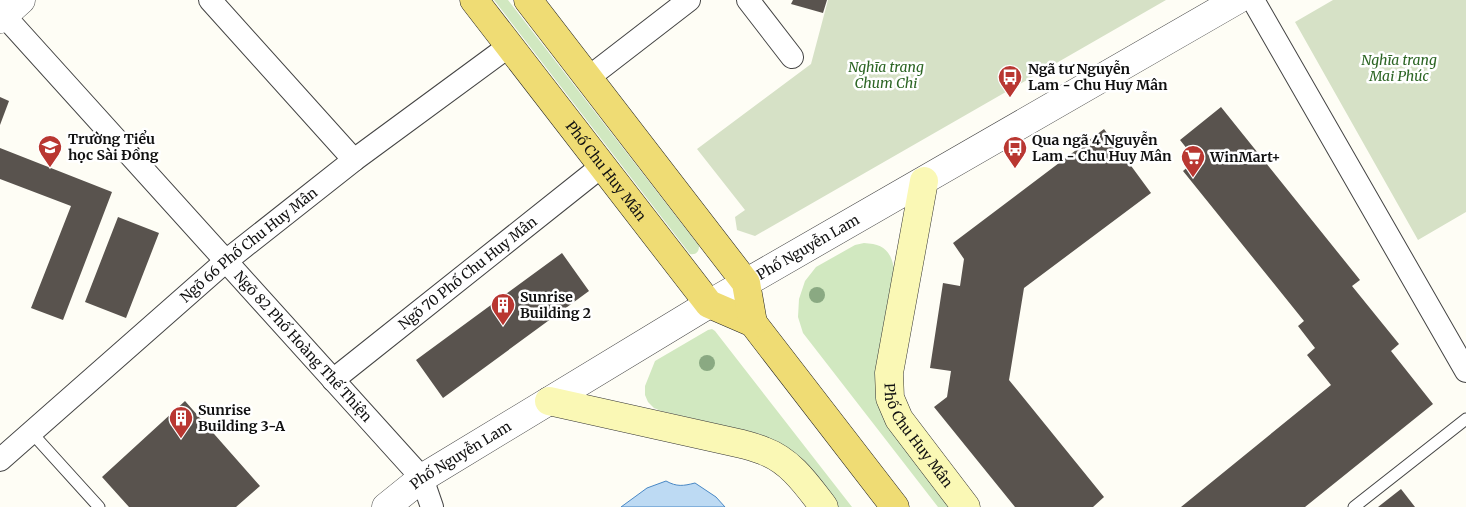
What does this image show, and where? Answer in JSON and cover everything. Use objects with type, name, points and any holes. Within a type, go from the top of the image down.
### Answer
[{"type":"main road","name":"Phố Chu Huy Mân","points":[[474,0],[709,304],[753,323]]},
{"type":"main road","name":"Phố Chu Huy Mân","points":[[528,0],[746,283],[753,323],[895,507]]},
{"type":"main road","name":"Phố Chu Huy Mân","points":[[924,181],[889,373],[890,398],[899,419],[966,507]]},
{"type":"main road","points":[[549,401],[742,444],[764,451],[775,456],[793,469],[824,507]]},
{"type":"street","points":[[210,0],[354,160]]},
{"type":"street","points":[[588,78],[689,0]]},
{"type":"street","points":[[748,0],[792,57]]},
{"type":"street","name":"Phố Nguyễn Lam","points":[[386,507],[422,478],[709,304],[1237,0]]},
{"type":"street","points":[[1253,0],[1466,370]]},
{"type":"street","name":"Ngõ 82 Phố Hoàng Thế Thiện","points":[[6,12],[226,261],[422,478]]},
{"type":"street","name":"Ngõ 66 Phố Chu Huy Mân","points":[[2,455],[31,432],[226,261],[354,160],[509,46]]},
{"type":"street","name":"Ngõ 70 Phố Chu Huy Mân","points":[[333,380],[602,166]]},
{"type":"street","points":[[422,478],[432,507]]},
{"type":"lane","points":[[1354,507],[1466,419]]},
{"type":"lane","points":[[31,432],[99,507]]},
{"type":"green space","points":[[494,0],[508,0],[699,246],[697,253],[690,254]]},
{"type":"green space","name":"Nghĩa trang Chum Chi","points":[[828,0],[1166,0],[755,236],[737,230],[735,217],[745,210],[697,149],[811,64]]},
{"type":"green space","name":"Nghĩa trang Mai Phúc","points":[[1333,0],[1466,0],[1466,212],[1418,240],[1295,22]]},
{"type":"green space","points":[[864,243],[880,246],[884,249],[890,256],[894,268],[878,357],[955,507],[938,507],[803,333],[798,317],[799,299],[805,281],[816,267],[855,245]]},
{"type":"green space","points":[[712,329],[852,507],[835,507],[773,441],[760,434],[661,411],[654,408],[648,402],[645,395],[645,386],[655,361]]},
{"type":"water","points":[[666,481],[680,485],[695,483],[716,497],[725,507],[621,507],[647,488]]},
{"type":"building","points":[[793,0],[827,0],[823,13],[791,4]]},
{"type":"building","points":[[0,97],[9,101],[0,125]]},
{"type":"building","points":[[1221,107],[1360,280],[1352,286],[1399,344],[1391,351],[1433,404],[1305,507],[1181,507],[1331,385],[1307,355],[1315,348],[1298,326],[1304,321],[1183,171],[1196,160],[1180,140]]},
{"type":"building","points":[[1104,129],[1151,193],[1024,288],[1009,380],[1104,497],[1093,507],[1015,507],[934,407],[947,397],[951,371],[930,368],[943,283],[960,286],[964,259],[953,243]]},
{"type":"building","points":[[0,148],[112,192],[63,320],[31,308],[71,206],[0,179]]},
{"type":"building","points":[[118,217],[159,233],[126,318],[85,302]]},
{"type":"building","name":"Sunrise Building 2","points":[[562,253],[589,291],[443,398],[416,360]]},
{"type":"building","name":"Sunrise Building 3-A","points":[[185,401],[260,486],[236,507],[129,507],[102,477]]},
{"type":"building","points":[[1401,489],[1415,507],[1378,507]]},
{"type":"place","name":"Ngã tư Nguyễn Lam - Chu Huy Mân","points":[[1010,98]]},
{"type":"place","name":"Trường Tiểu học Sài Đồng","points":[[50,168]]},
{"type":"place","name":"Qua ngã 4 Nguyễn Lam - Chu Huy Mân","points":[[1015,169]]},
{"type":"place","name":"WinMart+","points":[[1193,178]]},
{"type":"place","name":"Sunrise Building 2","points":[[503,326]]},
{"type":"place","name":"Sunrise Building 3-A","points":[[181,439]]}]
